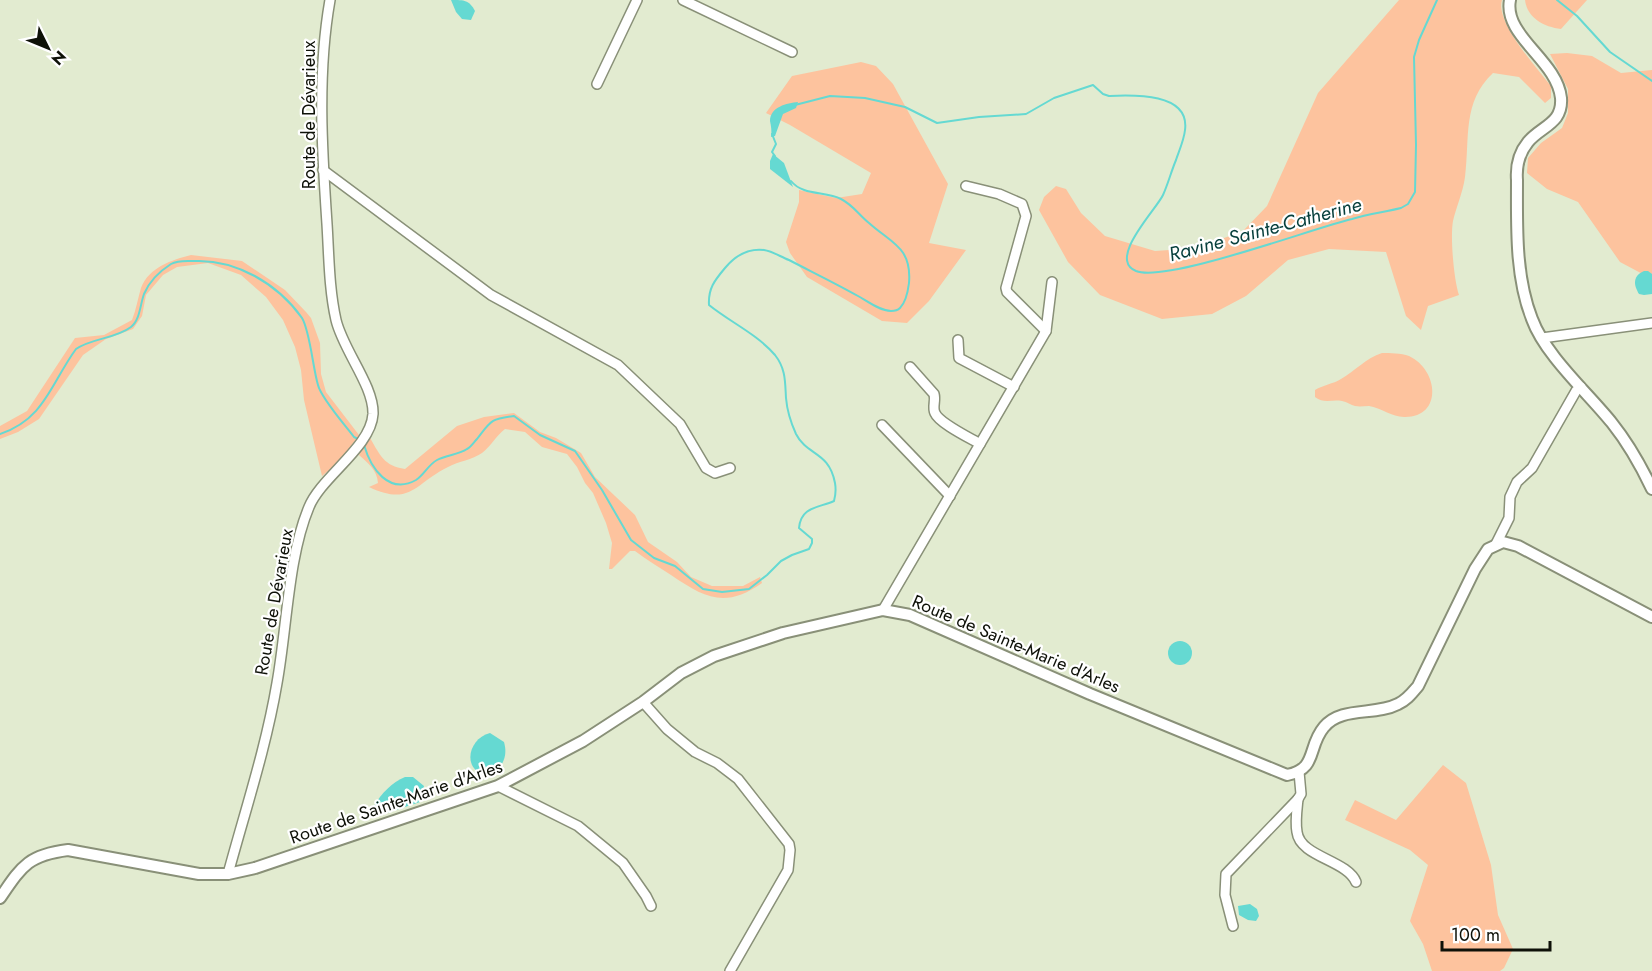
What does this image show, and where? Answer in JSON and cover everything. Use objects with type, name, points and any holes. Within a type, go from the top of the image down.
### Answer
[{"type":"main road","points":[[1510,0],[1509,13],[1514,24],[1546,66],[1557,84],[1561,99],[1556,119],[1523,148],[1516,173],[1516,216],[1520,267],[1532,321],[1542,338],[1619,432],[1652,489]]},
{"type":"main road","points":[[1299,772],[1309,761],[1321,731],[1336,717],[1396,705],[1408,698],[1418,686],[1475,568],[1488,549],[1496,544],[1503,542],[1518,546],[1652,617]]},
{"type":"main road","name":"Route de Sainte-Marie d'Arles","points":[[0,898],[18,872],[32,859],[50,852],[68,850],[200,874],[228,874],[255,868],[498,786],[583,741],[643,702],[681,673],[714,656],[783,633],[883,610],[910,615],[1090,694],[1287,775],[1299,772]]},
{"type":"street","name":"Route de Dévarieux","points":[[228,874],[267,732],[278,682],[296,552],[309,507],[319,490],[356,450],[372,421],[373,404],[341,337],[332,296],[323,170],[323,52],[330,0]]},
{"type":"street","points":[[597,84],[637,0]]},
{"type":"street","points":[[683,0],[792,52]]},
{"type":"street","points":[[323,170],[491,295],[618,365],[680,424],[706,468],[715,473],[730,468]]},
{"type":"street","points":[[966,186],[999,194],[1025,207],[1025,221],[1006,288],[1007,292],[1046,331]]},
{"type":"street","points":[[883,610],[1046,331],[1052,282]]},
{"type":"street","points":[[1542,338],[1652,323]]},
{"type":"street","points":[[958,340],[959,358],[1014,387]]},
{"type":"street","points":[[910,367],[934,394],[936,399],[933,408],[937,417],[980,444]]},
{"type":"street","points":[[1496,544],[1509,518],[1510,497],[1517,482],[1532,468],[1581,387]]},
{"type":"street","points":[[882,425],[950,496]]},
{"type":"street","points":[[643,702],[667,729],[688,747],[717,763],[738,779],[789,844],[788,870],[730,971]]},
{"type":"street","points":[[1299,772],[1297,833],[1299,839],[1308,848],[1348,872],[1356,882]]},
{"type":"street","points":[[498,786],[578,826],[623,863],[651,906]]},
{"type":"street","points":[[1233,926],[1225,895],[1226,874],[1298,799]]},
{"type":"shaded area","points":[[1399,0],[1502,0],[1505,20],[1511,32],[1527,57],[1551,86],[1551,98],[1545,103],[1519,77],[1493,73],[1476,96],[1469,121],[1464,183],[1452,228],[1453,259],[1459,295],[1428,306],[1421,330],[1406,316],[1386,252],[1329,249],[1288,260],[1246,296],[1212,314],[1162,319],[1100,295],[1068,262],[1039,210],[1044,197],[1056,186],[1066,189],[1081,213],[1105,236],[1155,251],[1197,248],[1243,231],[1267,206],[1318,93]]},
{"type":"shaded area","points":[[1525,0],[1587,0],[1561,29],[1548,26],[1533,17]]},
{"type":"shaded area","points":[[1567,53],[1592,56],[1621,73],[1652,70],[1652,279],[1620,262],[1578,202],[1547,189],[1527,173],[1528,158],[1541,143],[1562,128],[1568,113],[1568,89],[1550,54]]},
{"type":"shaded area","points":[[861,62],[876,66],[893,84],[948,184],[929,243],[966,250],[929,301],[907,323],[882,321],[807,277],[790,253],[786,242],[799,202],[799,190],[836,198],[862,194],[871,173],[766,113],[792,76]]},
{"type":"shaded area","points":[[191,255],[242,261],[285,290],[311,318],[320,343],[321,374],[326,392],[359,435],[340,461],[322,476],[304,400],[301,370],[295,347],[283,320],[266,297],[241,275],[208,263],[177,267],[163,275],[146,295],[142,316],[133,329],[106,339],[83,355],[39,419],[18,432],[0,439],[0,426],[27,411],[75,338],[104,335],[132,320],[141,288],[150,275],[169,262]]},
{"type":"shaded area","points":[[1382,353],[1409,356],[1426,372],[1431,382],[1432,392],[1431,402],[1425,410],[1417,415],[1400,417],[1369,406],[1355,406],[1342,401],[1325,401],[1315,397],[1315,390],[1341,379]]},
{"type":"shaded area","points":[[514,413],[540,432],[556,438],[581,453],[595,477],[635,515],[648,542],[677,562],[691,577],[712,586],[743,586],[760,577],[762,583],[737,596],[715,597],[694,590],[635,551],[630,551],[612,569],[609,569],[612,543],[593,493],[567,454],[542,447],[525,432],[505,429],[482,453],[448,467],[404,494],[383,493],[369,487],[378,483],[376,474],[359,455],[370,438],[387,462],[405,469],[457,426],[484,417]]},
{"type":"shaded area","points":[[1443,765],[1466,783],[1491,865],[1498,915],[1513,949],[1504,968],[1500,971],[1432,971],[1423,944],[1410,921],[1428,865],[1410,850],[1345,820],[1355,800],[1396,820]]},
{"type":"water","points":[[451,0],[463,1],[471,5],[475,11],[471,20],[462,19]]},
{"type":"water","points":[[798,102],[796,108],[783,114],[775,136],[771,137],[770,121],[773,112],[784,105]]},
{"type":"water","points":[[773,154],[784,163],[793,187],[770,169]]},
{"type":"water","points":[[1644,271],[1652,274],[1652,294],[1639,294],[1636,287],[1636,278]]},
{"type":"water","points":[[1180,641],[1185,642],[1191,648],[1191,658],[1185,664],[1180,665],[1175,664],[1169,658],[1168,653],[1169,648],[1175,642]]},
{"type":"water","points":[[490,733],[504,742],[505,752],[502,765],[492,776],[475,770],[470,756],[476,742]]},
{"type":"water","points":[[405,777],[413,777],[424,786],[420,802],[378,816],[374,806],[383,793]]},
{"type":"water","points":[[1250,904],[1257,909],[1259,916],[1256,921],[1239,915],[1238,906]]},
{"type":"waterway","name":"Ravine Sainte-Catherine","points":[[795,105],[830,96],[865,98],[905,107],[937,123],[1026,114],[1054,98],[1093,85],[1109,96],[1144,96],[1169,102],[1184,118],[1184,138],[1163,195],[1136,234],[1127,256],[1129,265],[1136,271],[1153,273],[1208,262],[1358,217],[1401,208],[1408,204],[1415,192],[1414,57],[1437,0]]},
{"type":"waterway","name":"Ravine Sainte-Catherine","points":[[1557,0],[1577,16],[1610,52],[1652,81]]},
{"type":"waterway","name":"Ravine Sainte-Catherine","points":[[772,134],[776,144],[772,152],[775,156]]},
{"type":"waterway","name":"Ravine Sainte-Catherine","points":[[364,445],[371,463],[382,477],[390,482],[406,484],[419,478],[437,460],[468,448],[492,422],[514,416],[540,435],[575,451],[602,490],[631,540],[654,558],[675,566],[703,589],[722,592],[749,589],[781,561],[809,549],[812,539],[799,528],[800,521],[803,515],[812,509],[834,501],[835,485],[828,465],[796,434],[788,412],[784,376],[779,360],[760,341],[709,305],[713,285],[721,272],[733,260],[742,254],[758,250],[764,250],[789,260],[887,311],[896,310],[902,306],[909,283],[907,261],[892,241],[845,201],[802,189],[791,181]]},
{"type":"waterway","name":"Ravine Sainte-Catherine","points":[[0,434],[27,419],[46,399],[76,349],[125,331],[134,324],[146,290],[163,270],[179,261],[210,261],[240,269],[268,284],[281,294],[302,318],[320,390],[339,419],[358,439]]}]
